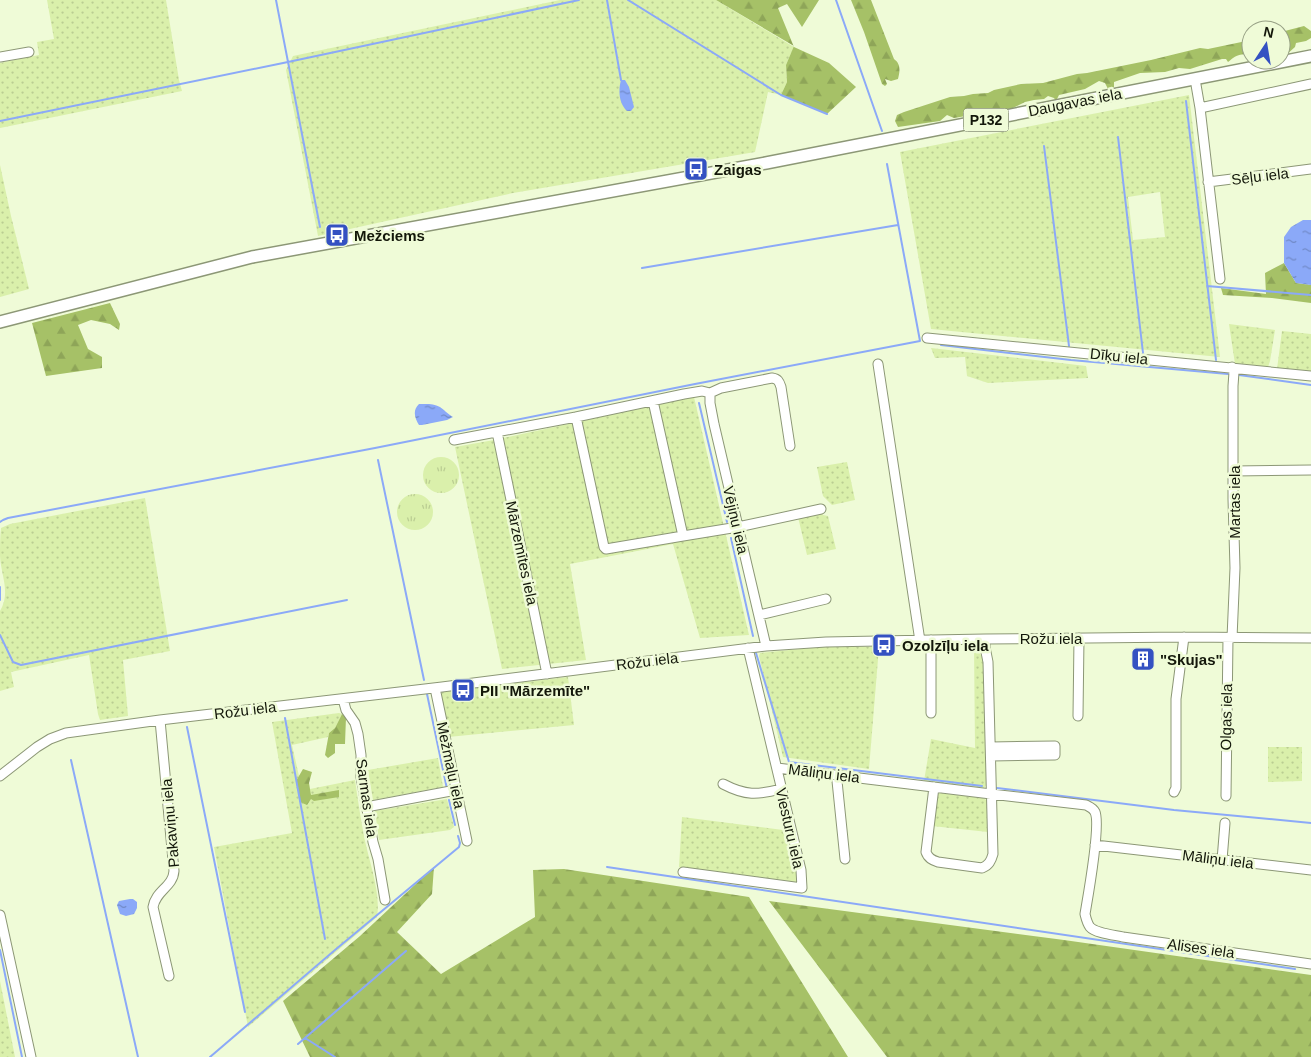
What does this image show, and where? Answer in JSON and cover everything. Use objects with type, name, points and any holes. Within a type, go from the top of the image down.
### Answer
[{"type":"main road","name":"Daugavas iela","points":[[0,322],[252,257],[766,164],[1311,56]]},
{"type":"street","points":[[0,58],[29,52]]},
{"type":"street","points":[[1195,79],[1220,279]]},
{"type":"street","points":[[1200,108],[1311,84]]},
{"type":"street","name":"Sēļu iela","points":[[1208,182],[1311,169]]},
{"type":"street","name":"Dīķu iela","points":[[927,338],[1311,376]]},
{"type":"street","points":[[878,364],[920,641]]},
{"type":"street","name":"Martas iela","points":[[1230,638],[1234,568],[1234,372],[1232,367]]},
{"type":"street","points":[[454,440],[702,391],[710,393],[721,388],[776,378],[781,387],[790,446]]},
{"type":"street","name":"Vējiņu iela","points":[[710,393],[710,403],[766,646]]},
{"type":"street","points":[[654,401],[683,536]]},
{"type":"street","points":[[576,417],[606,549],[738,527],[821,508]]},
{"type":"street","name":"Mārzemītes iela","points":[[497,432],[547,674]]},
{"type":"street","points":[[1234,471],[1311,470]]},
{"type":"street","points":[[759,614],[826,599]]},
{"type":"street","points":[[1174,792],[1176,788],[1176,699],[1184,637]]},
{"type":"street","points":[[1078,716],[1079,638]]},
{"type":"street","name":"Olgas iela","points":[[1226,796],[1230,638]]},
{"type":"street","name":"Rožu iela","points":[[0,776],[37,747],[50,739],[66,733],[766,646],[826,642],[972,639],[1311,638]]},
{"type":"street","points":[[972,639],[987,658]]},
{"type":"street","points":[[934,788],[927,856],[938,862],[982,868],[987,866],[993,854],[991,752],[985,639]]},
{"type":"street","points":[[931,640],[931,713]]},
{"type":"street","name":"Māliņu iela","points":[[748,648],[777,768],[1086,805],[1092,807],[1095,811],[1095,845],[1311,870]]},
{"type":"street","name":"Mežmaļu iela","points":[[435,688],[467,841]]},
{"type":"street","name":"Sarmas iela","points":[[343,699],[346,710],[355,723],[358,734],[362,755],[361,777],[385,900]]},
{"type":"street","name":"Pakaviņu iela","points":[[160,720],[174,876],[157,895],[153,907],[169,976]]},
{"type":"street","points":[[1055,746],[1055,755],[991,752],[1055,746]]},
{"type":"street","name":"Viesturu iela","points":[[683,872],[802,888],[801,870],[777,768]]},
{"type":"street","points":[[837,775],[845,859]]},
{"type":"street","points":[[723,784],[755,794],[764,794],[781,789]]},
{"type":"street","points":[[366,807],[456,790]]},
{"type":"street","points":[[1222,860],[1225,823]]},
{"type":"street","name":"Alises iela","points":[[1095,845],[1085,914],[1088,925],[1091,928],[1123,938],[1311,964]]},
{"type":"street","points":[[0,914],[32,1057]]},
{"type":"green space","points":[[47,0],[166,0],[182,91],[0,128],[0,63],[39,55],[37,42],[54,39]]},
{"type":"green space","points":[[560,0],[716,0],[794,47],[786,65],[787,82],[781,95],[768,92],[755,152],[513,193],[318,236],[286,70],[293,56]]},
{"type":"green space","points":[[716,0],[819,0],[802,27],[787,4],[778,8],[793,46]]},
{"type":"green space","points":[[851,0],[871,0],[894,59],[899,65],[898,79],[891,81],[885,79],[887,84],[885,86],[882,84]]},
{"type":"green space","points":[[1304,26],[1311,31],[1311,38],[1296,43],[1291,51],[1291,29]]},
{"type":"green space","points":[[1241,42],[1241,55],[1232,58],[1228,62],[1226,59],[1222,59],[1190,69],[1179,68],[1165,72],[1140,73],[1114,82],[1114,87],[1109,91],[1105,83],[1099,81],[1085,89],[1059,95],[1056,101],[1048,96],[1044,99],[1025,102],[1013,108],[954,118],[947,115],[940,121],[898,127],[895,121],[897,115],[950,97],[988,93],[1021,84],[1043,83],[1200,48],[1208,49]]},
{"type":"green space","points":[[794,46],[829,63],[856,87],[827,114],[781,95],[787,82],[786,65]]},
{"type":"green space","points":[[1189,95],[1220,357],[931,329],[900,152]],"holes":[[[1160,192],[1165,237],[1133,240],[1128,197]]]},
{"type":"green space","points":[[0,165],[29,289],[0,297]]},
{"type":"green space","points":[[1284,263],[1296,283],[1311,285],[1311,303],[1223,295],[1221,288],[1266,294],[1265,273]]},
{"type":"green space","points":[[110,303],[120,324],[119,330],[110,324],[91,320],[78,325],[88,349],[102,357],[102,368],[46,376],[32,323]]},
{"type":"green space","points":[[1229,324],[1275,330],[1268,367],[1235,364]]},
{"type":"green space","points":[[1282,331],[1311,334],[1311,373],[1277,369]]},
{"type":"green space","points":[[931,348],[1086,366],[1088,378],[988,383],[967,376],[965,357],[935,358]]},
{"type":"green space","points":[[694,397],[749,635],[700,638],[673,544],[570,564],[586,660],[502,669],[455,447]]},
{"type":"green space","points":[[441,457],[453,463],[459,475],[453,487],[441,493],[429,487],[423,475],[429,463]]},
{"type":"green space","points":[[847,462],[855,500],[832,505],[823,496],[817,467]]},
{"type":"green space","points":[[415,494],[427,500],[433,512],[427,524],[415,530],[403,524],[397,512],[403,500]]},
{"type":"green space","points":[[145,498],[170,651],[123,660],[128,716],[100,720],[89,655],[11,672],[14,687],[0,691],[0,611],[5,597],[5,584],[0,556],[1,528],[10,524]]},
{"type":"green space","points":[[821,512],[823,515],[828,516],[836,549],[807,555],[798,517]]},
{"type":"green space","points":[[974,646],[976,646],[985,663],[987,784],[984,788],[924,781],[931,739],[975,748]]},
{"type":"green space","points":[[821,647],[879,647],[869,769],[783,757],[759,656],[760,653]]},
{"type":"green space","points":[[568,677],[574,725],[448,737],[439,698],[442,692]]},
{"type":"green space","points":[[342,714],[328,737],[292,745],[299,776],[296,781],[311,795],[310,789],[355,780],[365,841],[378,899],[377,917],[248,1027],[214,847],[292,833],[272,722]]},
{"type":"green space","points":[[342,714],[346,717],[345,744],[335,744],[335,753],[328,758],[325,755],[329,733],[335,728]]},
{"type":"green space","points":[[1268,747],[1302,747],[1302,781],[1268,782]]},
{"type":"green space","points":[[438,758],[443,787],[373,800],[368,770]]},
{"type":"green space","points":[[303,769],[312,772],[309,783],[311,795],[339,790],[339,797],[314,801],[311,799],[307,805],[300,802],[296,781]]},
{"type":"green space","points":[[939,793],[983,798],[988,801],[988,832],[932,826],[935,797]]},
{"type":"green space","points":[[447,799],[454,827],[450,830],[379,840],[375,811]]},
{"type":"green space","points":[[682,817],[783,830],[797,882],[679,867]]},
{"type":"green space","points":[[434,867],[432,894],[397,932],[441,974],[535,917],[533,870],[564,869],[749,897],[848,1057],[310,1057],[283,1001],[360,936]]},
{"type":"green space","points":[[769,901],[1311,975],[1311,1057],[887,1057]]},
{"type":"green space","points":[[0,981],[15,1057],[0,1057]]},
{"type":"water","points":[[621,80],[625,80],[629,87],[634,107],[631,111],[627,111],[624,108],[621,101],[619,93]]},
{"type":"water","points":[[1303,220],[1311,220],[1311,285],[1296,283],[1284,263],[1284,237],[1291,227]]},
{"type":"water","points":[[419,404],[437,406],[453,417],[447,420],[419,425],[415,412]]},
{"type":"water","points":[[130,899],[137,902],[134,914],[126,916],[120,914],[117,905],[119,901]]},
{"type":"waterway","points":[[276,0],[320,227]]},
{"type":"waterway","points":[[0,121],[579,0]]},
{"type":"waterway","points":[[607,0],[621,80]]},
{"type":"waterway","points":[[628,0],[781,95],[827,114]]},
{"type":"waterway","points":[[836,0],[882,131]]},
{"type":"waterway","points":[[1186,101],[1216,360]]},
{"type":"waterway","points":[[1118,137],[1143,353]]},
{"type":"waterway","points":[[1044,146],[1069,346]]},
{"type":"waterway","points":[[0,522],[8,518],[920,341],[887,164]]},
{"type":"waterway","points":[[642,268],[898,225]]},
{"type":"waterway","points":[[1207,286],[1311,295]]},
{"type":"waterway","points":[[941,345],[1071,360],[1228,374]]},
{"type":"waterway","points":[[1239,375],[1311,385]]},
{"type":"waterway","points":[[699,403],[727,522]]},
{"type":"waterway","points":[[378,460],[424,680]]},
{"type":"waterway","points":[[731,538],[753,636]]},
{"type":"waterway","points":[[0,587],[0,600]]},
{"type":"waterway","points":[[0,635],[13,662],[21,665],[347,600]]},
{"type":"waterway","points":[[756,653],[789,762],[982,786]]},
{"type":"waterway","points":[[427,694],[447,789]]},
{"type":"waterway","points":[[285,718],[325,939]]},
{"type":"waterway","points":[[187,727],[245,1012]]},
{"type":"waterway","points":[[71,760],[138,1057]]},
{"type":"waterway","points":[[997,788],[1174,810],[1311,823]]},
{"type":"waterway","points":[[449,800],[455,825]]},
{"type":"waterway","points":[[210,1057],[459,847],[458,836]]},
{"type":"waterway","points":[[607,867],[1295,969]]},
{"type":"waterway","points":[[0,950],[22,1057]]},
{"type":"waterway","points":[[298,1044],[406,951]]},
{"type":"waterway","points":[[305,1038],[335,1057]]},
{"type":"place","name":"Zaigas","points":[[696,169]]},
{"type":"place","name":"Mežciems","points":[[337,235]]},
{"type":"place","name":"Ozolzīļu iela","points":[[884,645]]},
{"type":"place","name":"\"Skujas\"","points":[[1143,659]]},
{"type":"place","name":"PII \"Mārzemīte\"","points":[[463,690]]}]
